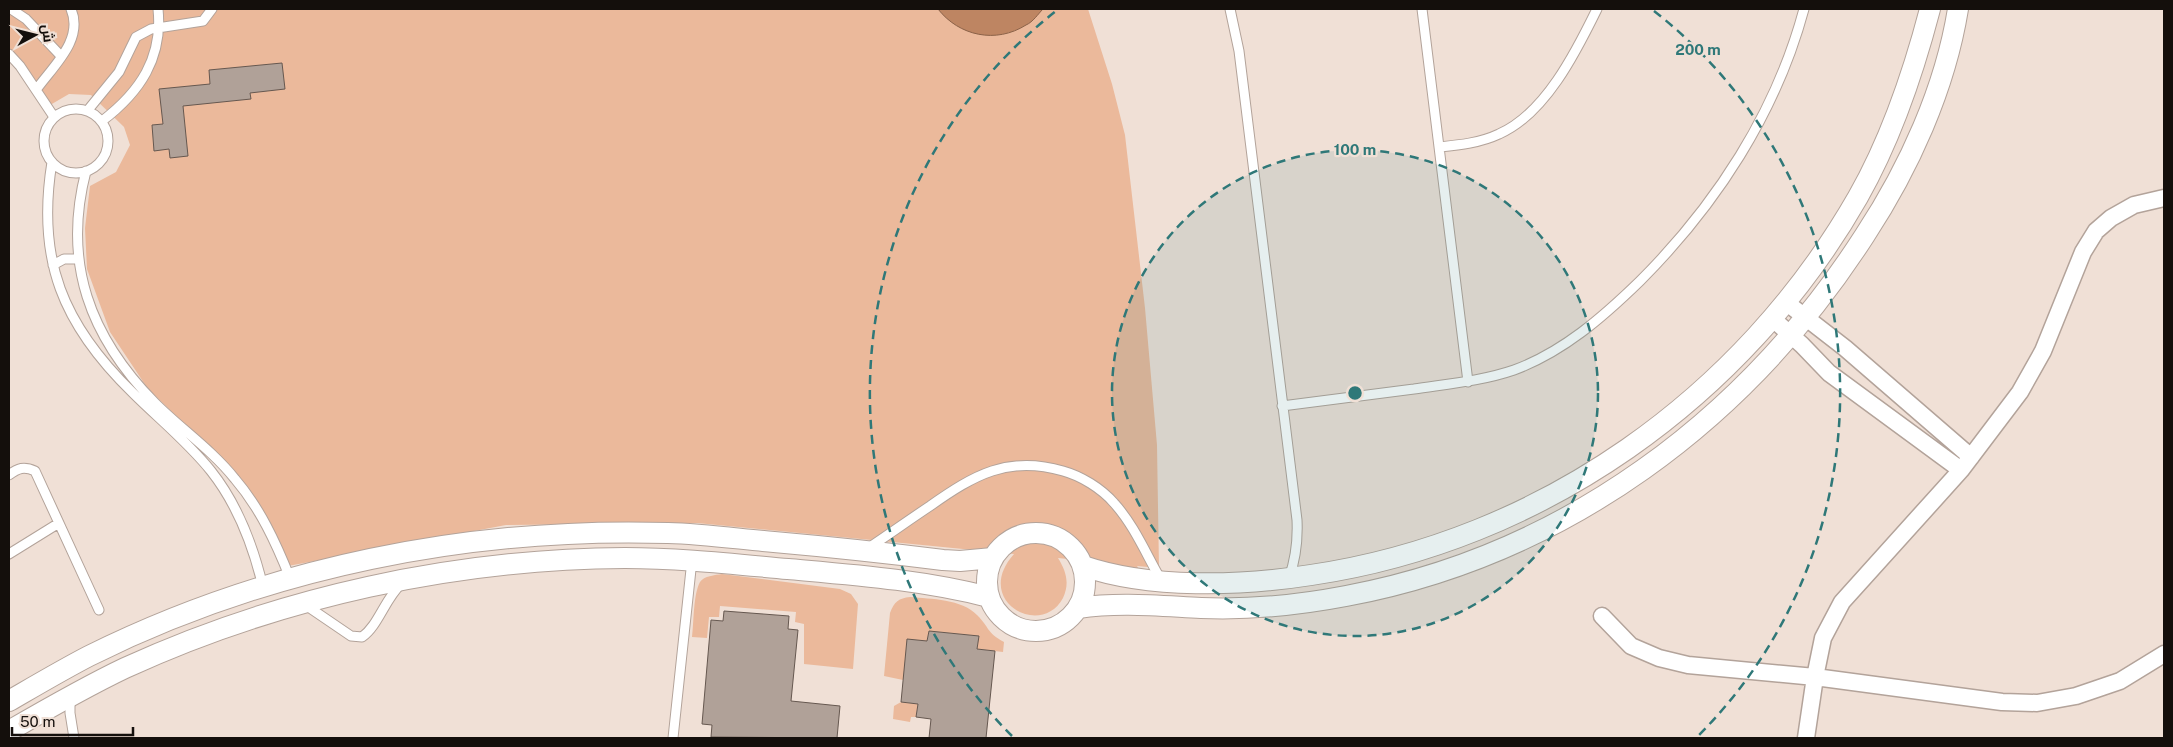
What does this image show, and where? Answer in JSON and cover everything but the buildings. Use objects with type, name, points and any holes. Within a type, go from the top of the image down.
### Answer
[{"type":"street","points":[[1083,566],[1118,576],[1161,581],[1246,581],[1341,571],[1411,554],[1495,524],[1543,500],[1599,468],[1652,432],[1701,391],[1748,347],[1787,303],[1827,248],[1859,195],[1886,140],[1909,82],[1930,9]]},
{"type":"street","points":[[1078,608],[1116,604],[1246,608],[1345,597],[1400,584],[1453,568],[1505,548],[1556,524],[1613,491],[1667,453],[1718,411],[1791,336],[1848,262],[1883,207],[1913,149],[1937,88],[1958,9]]},
{"type":"street","points":[[1806,738],[1823,638],[1842,602],[1961,470],[2020,392],[2043,351],[2083,252],[2096,231],[2111,218],[2134,205],[2164,198]]},
{"type":"street","points":[[1787,303],[1972,457]]},
{"type":"street","points":[[1773,319],[1828,372],[1961,470]]},
{"type":"street","points":[[1863,398],[1879,378]]},
{"type":"street","points":[[9,701],[59,672],[117,643],[262,587],[290,578],[375,558],[458,544],[584,533],[694,534],[960,561],[993,558]]},
{"type":"street","points":[[1047,534],[1069,545],[1083,566],[1085,580],[1084,594],[1078,608],[1070,618],[1060,625],[1037,631],[1018,628],[1002,618],[994,608],[989,597],[987,584],[988,570],[993,558],[1001,548],[1022,535],[1047,534]]},
{"type":"street","points":[[9,731],[99,681],[162,653],[232,626],[304,604],[409,579],[460,571],[538,562],[625,558],[692,560],[903,580],[989,597]]},
{"type":"street","points":[[1602,616],[1631,646],[1659,658],[1688,665],[1815,677],[2002,702],[2037,703],[2076,696],[2120,681],[2164,654]]},
{"type":"lane","points":[[11,9],[26,19],[61,56]]},
{"type":"lane","points":[[36,90],[72,42],[75,27],[71,9]]},
{"type":"lane","points":[[102,121],[120,107],[143,78],[155,50],[160,28],[158,9]]},
{"type":"lane","points":[[88,110],[120,72],[136,37],[143,32],[203,21],[212,9]]},
{"type":"lane","points":[[1230,9],[1239,51],[1298,538],[1295,560],[1288,578]]},
{"type":"lane","points":[[1422,9],[1468,382]]},
{"type":"lane","points":[[1439,147],[1471,144],[1500,134],[1526,118],[1545,96],[1563,70],[1597,9]]},
{"type":"lane","points":[[1282,406],[1468,382],[1514,370],[1558,349],[1596,322],[1668,254],[1732,170],[1758,124],[1780,76],[1804,9]]},
{"type":"lane","points":[[9,54],[54,117]]},
{"type":"lane","points":[[76,108],[88,110],[102,121],[108,135],[107,150],[99,163],[86,172],[68,172],[52,162],[46,151],[44,139],[47,127],[54,117],[64,111],[76,108]]},
{"type":"lane","points":[[52,162],[46,216],[53,265],[62,295],[74,320],[104,364],[211,452],[236,480],[258,510],[272,535],[290,578]]},
{"type":"lane","points":[[86,172],[77,214],[78,258],[83,285],[91,311],[104,336],[153,406],[195,452],[226,492],[249,538],[262,587]]},
{"type":"lane","points":[[53,265],[64,259],[78,258]]},
{"type":"lane","points":[[865,551],[976,476],[999,468],[1024,465],[1048,467],[1094,485],[1113,501],[1128,521],[1161,581]]},
{"type":"lane","points":[[9,475],[18,468],[27,467],[35,471],[98,610]]},
{"type":"lane","points":[[9,554],[59,523]]},
{"type":"lane","points":[[673,738],[692,560]]},
{"type":"lane","points":[[304,604],[352,636],[362,637],[370,630],[393,592],[409,579]]},
{"type":"lane","points":[[70,697],[70,713],[74,738]]},
{"type":"shaded area","points":[[9,9],[1088,9],[1112,84],[1125,135],[1145,308],[1157,445],[1159,568],[1137,566],[1141,572],[1107,563],[1058,558],[1067,582],[1065,593],[1053,610],[1040,615],[1027,614],[1014,609],[1005,599],[1001,586],[1003,571],[1014,554],[697,523],[506,525],[288,566],[219,457],[148,389],[110,332],[87,269],[85,228],[90,186],[116,172],[130,145],[124,127],[91,95],[69,94],[45,108],[9,51]]},
{"type":"shaded area","points":[[938,9],[1043,9],[1029,24],[1014,31],[991,35],[967,31],[956,26]]},
{"type":"shaded area","points":[[722,574],[840,589],[851,594],[858,604],[853,669],[804,664],[804,624],[795,622],[796,612],[720,606],[719,617],[709,617],[707,638],[692,637],[695,601],[700,582],[707,577]]},
{"type":"shaded area","points":[[910,597],[946,601],[971,610],[998,639],[1004,642],[1003,652],[977,649],[978,636],[929,631],[927,641],[903,680],[884,676],[890,613],[897,601]]},
{"type":"shaded area","points":[[901,702],[918,704],[916,717],[911,717],[910,722],[893,719],[894,706]]}]
